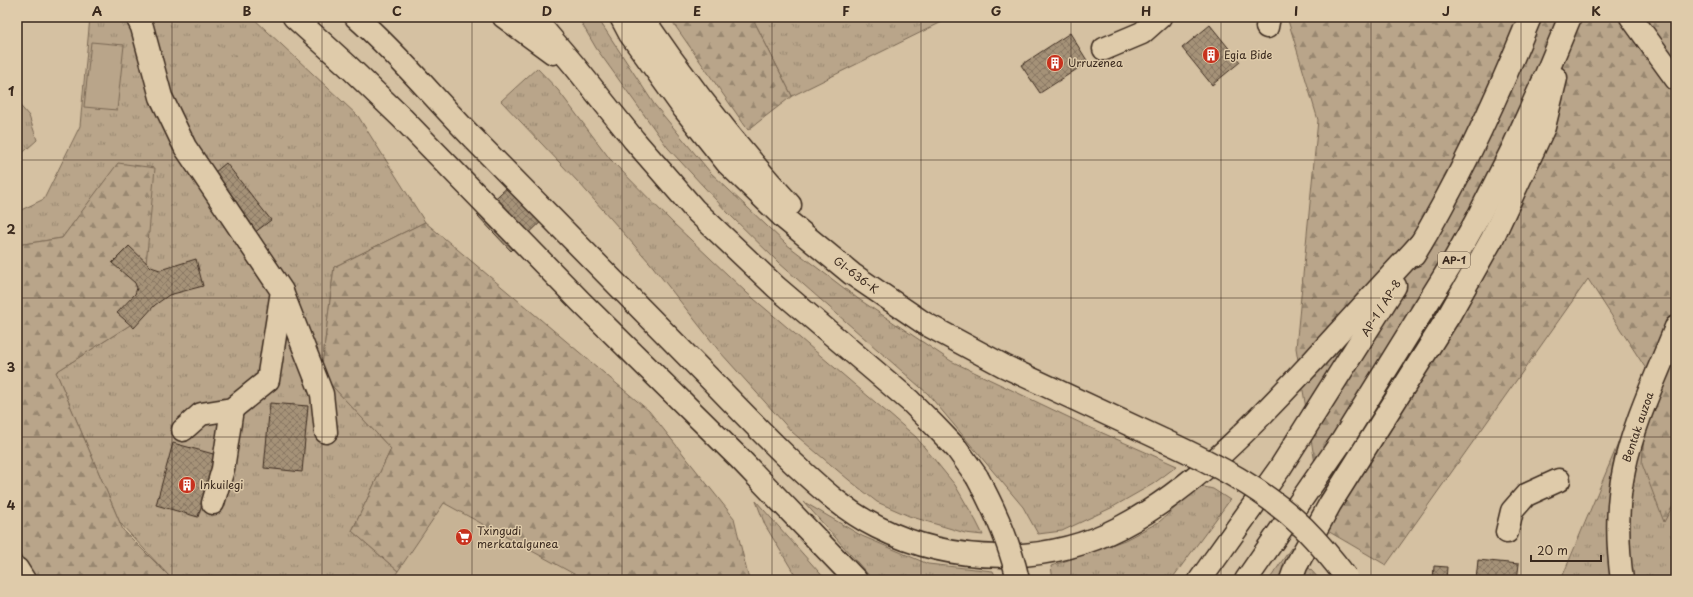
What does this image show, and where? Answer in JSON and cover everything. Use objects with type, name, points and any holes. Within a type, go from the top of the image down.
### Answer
[{"type":"main road","points":[[137,17],[142,27],[161,97],[184,147],[282,291],[322,394],[326,432]]},
{"type":"main road","points":[[294,17],[402,118],[581,302],[745,464],[856,580]]},
{"type":"main road","points":[[356,17],[392,52],[765,436],[829,497],[852,513],[894,535],[927,546],[954,552],[1002,556],[1038,553],[1095,538],[1121,527],[1146,513],[1192,479],[1253,423],[1421,243]]},
{"type":"main road","points":[[504,17],[549,51],[573,64]]},
{"type":"main road","points":[[521,17],[573,64]]},
{"type":"main road","points":[[533,17],[634,140],[694,209],[776,287],[925,415],[957,450],[977,477],[993,506],[1006,537],[1018,580]]},
{"type":"main road","points":[[544,17],[573,64]]},
{"type":"main road","points":[[553,17],[563,35],[573,64]]},
{"type":"main road","name":"GI-636-K","points":[[621,17],[630,34],[684,109],[727,163],[784,218],[852,274],[924,323],[1004,366],[1227,471],[1280,507],[1304,528],[1322,547],[1347,578]]},
{"type":"main road","points":[[642,17],[685,78],[734,140],[852,274]]},
{"type":"main road","points":[[1104,49],[1142,33],[1160,17]]},
{"type":"main road","name":"AP-1 / AP-8","points":[[1200,580],[1307,428],[1421,243],[1478,137],[1509,69],[1530,17]]},
{"type":"main road","points":[[1290,580],[1296,566],[1330,504],[1448,317],[1492,239],[1544,127],[1570,17]]},
{"type":"main road","name":"AP-1","points":[[1246,580],[1342,441],[1453,262],[1475,223],[1511,152],[1543,82],[1570,17]]},
{"type":"main road","points":[[1631,17],[1676,79]]},
{"type":"main road","points":[[183,430],[201,414],[232,409],[268,380],[282,291]]},
{"type":"main road","name":"Bentak auzoa","points":[[1622,580],[1618,527],[1619,499],[1624,471],[1631,444],[1676,327]]},
{"type":"main road","points":[[214,503],[223,468],[232,409]]},
{"type":"main road","points":[[1507,532],[1512,511],[1526,496],[1559,480]]},
{"type":"main road","points":[[17,569],[24,580]]},
{"type":"shaded area","name":"Txingudi merkatalgunea","points":[[443,502],[585,580],[392,580]]},
{"type":"green space","points":[[90,17],[252,17],[358,116],[425,222],[334,267],[321,374],[391,449],[352,531],[398,571],[392,580],[168,580],[169,576],[120,523],[56,372],[141,318],[118,164],[62,238],[17,245],[17,212],[44,199],[80,126]]},
{"type":"green space","points":[[578,17],[597,17],[654,104],[710,172],[786,244],[857,298],[951,361],[1089,427],[1177,466],[1153,484],[1111,508],[1062,531],[1038,534],[1023,507],[928,394],[779,263],[728,213],[668,148],[596,48]]},
{"type":"green space","points":[[669,17],[752,17],[792,96],[748,130]]},
{"type":"green space","points":[[752,17],[952,17],[792,96]]},
{"type":"green space","points":[[1287,17],[1676,17],[1676,500],[1664,522],[1642,464],[1648,372],[1588,279],[1386,565],[1326,530],[1296,348],[1318,120]]},
{"type":"green space","points":[[91,42],[124,45],[117,110],[84,107]]},
{"type":"green space","points":[[537,68],[558,90],[610,159],[673,223],[747,293],[916,437],[955,485],[983,535],[965,533],[909,516],[877,502],[792,432],[720,352],[650,263],[580,184],[501,101]]},
{"type":"green space","points":[[17,102],[29,116],[37,140],[17,158]]},
{"type":"green space","points":[[118,163],[155,168],[141,318],[56,372],[123,530],[169,576],[168,580],[41,580],[30,571],[17,549],[17,245],[62,238]]},
{"type":"green space","points":[[425,222],[649,411],[734,518],[749,580],[585,580],[444,503],[398,571],[352,531],[391,449],[321,374],[334,267]]},
{"type":"green space","points":[[1648,372],[1664,521],[1676,500],[1676,580],[1561,580]]},
{"type":"green space","points":[[1200,486],[1213,489],[1230,500],[1171,580],[1053,580],[1051,566],[1125,540],[1159,522]]},
{"type":"green space","points":[[756,501],[826,580],[798,580],[765,525]]},
{"type":"green space","points":[[804,502],[862,536],[928,564],[993,571],[997,580],[873,580]]},
{"type":"green space","points":[[1291,548],[1320,580],[1269,580]]},
{"type":"building","name":"Egia Bide","points":[[1210,25],[1240,62],[1212,85],[1182,48]]},
{"type":"building","name":"Urruzenea","points":[[1070,33],[1088,62],[1040,93],[1021,65]]},
{"type":"building","points":[[226,163],[271,220],[254,233],[209,177]]},
{"type":"building","points":[[523,173],[556,207],[511,251],[477,215]]},
{"type":"building","points":[[129,246],[151,267],[160,270],[196,259],[203,286],[169,295],[155,305],[134,328],[117,313],[135,294],[137,288],[135,283],[112,263]]},
{"type":"building","points":[[270,403],[308,406],[302,472],[264,468]]},
{"type":"building","name":"Inkuilegi","points":[[173,443],[217,455],[198,517],[156,505]]},
{"type":"building","points":[[1478,560],[1519,564],[1517,580],[1476,580]]},
{"type":"building","points":[[1434,566],[1447,567],[1446,580],[1433,580]]},
{"type":"place","name":"Egia Bide","points":[[1211,55]]},
{"type":"place","name":"Urruzenea","points":[[1055,63]]},
{"type":"place","name":"Inkuilegi","points":[[187,485]]},
{"type":"place","name":"Txingudi merkatalgunea","points":[[464,537]]}]
